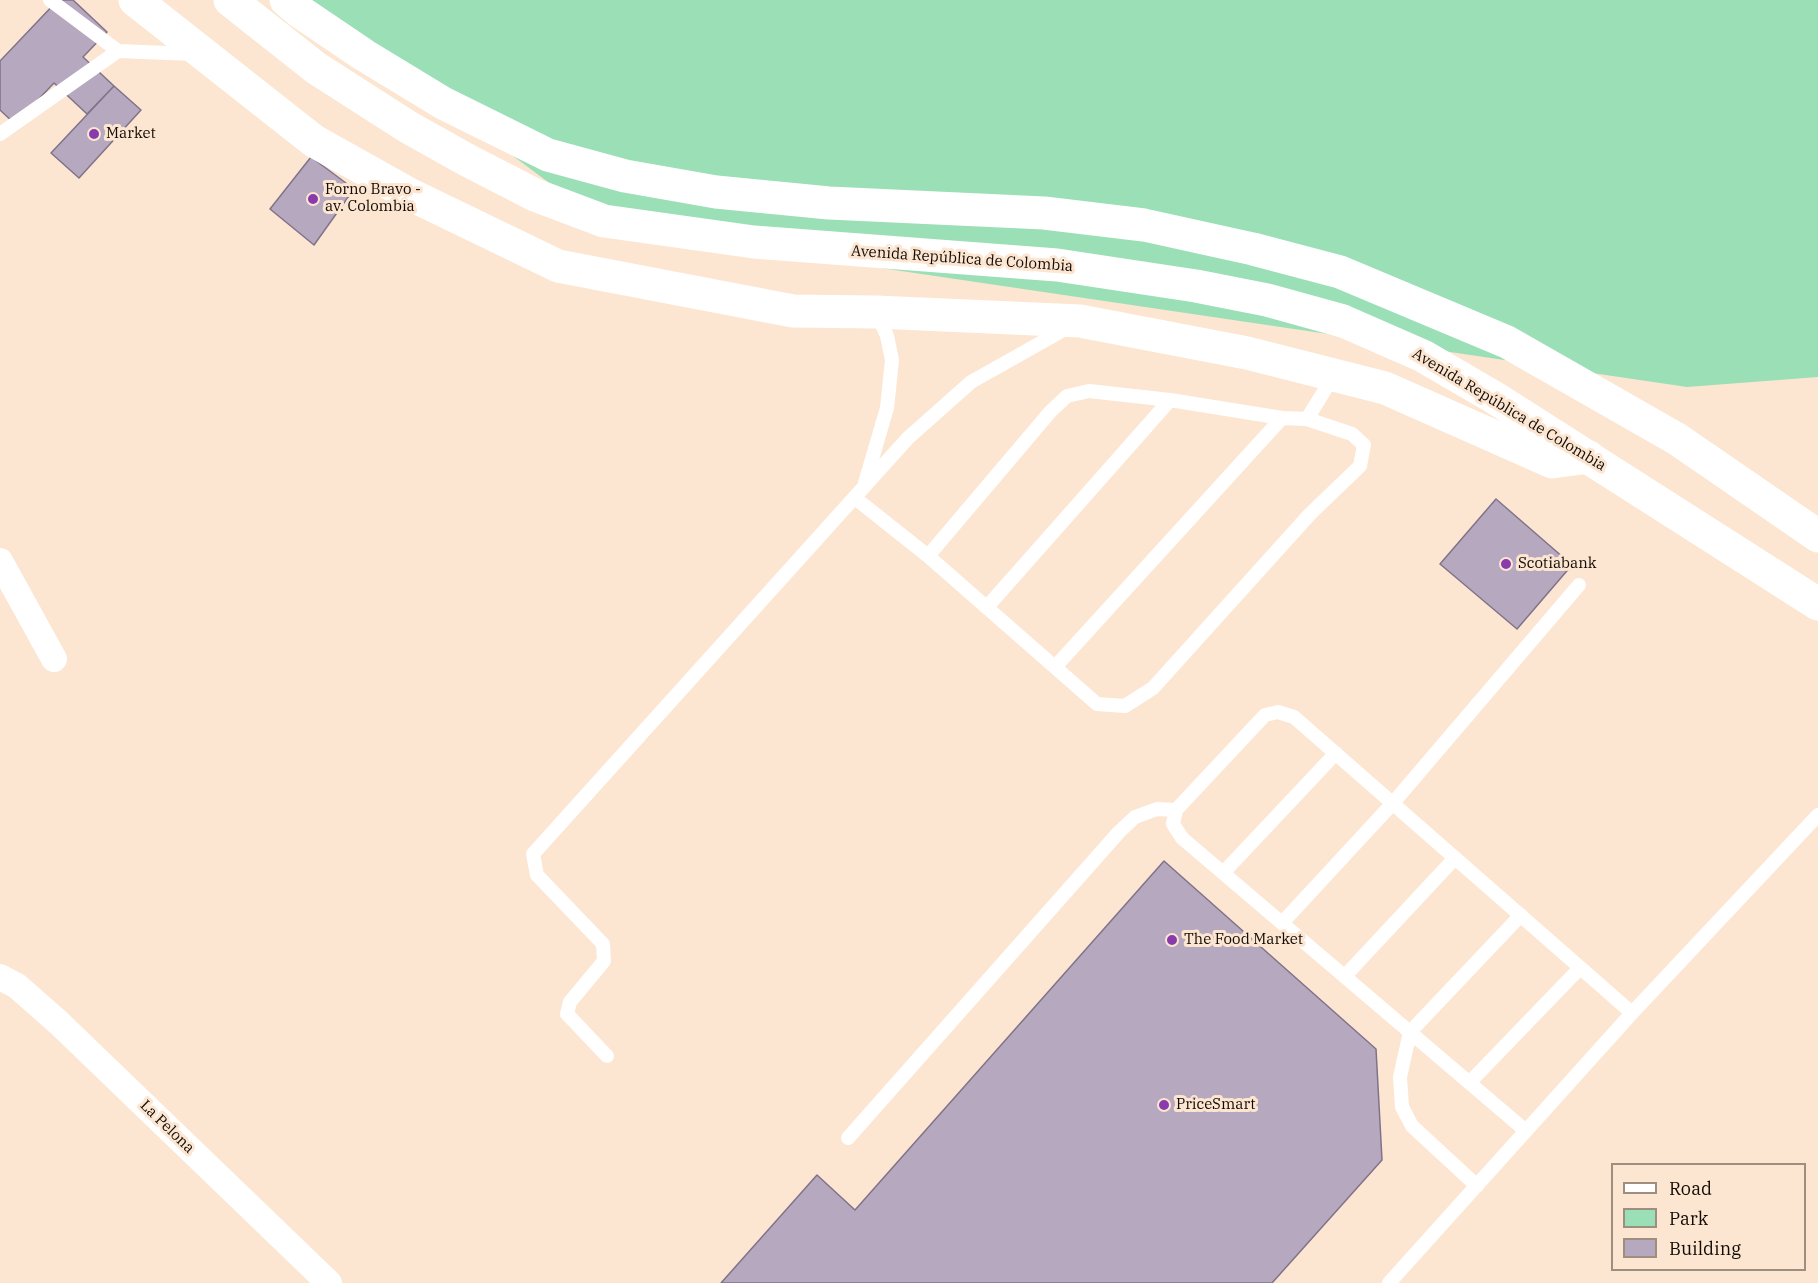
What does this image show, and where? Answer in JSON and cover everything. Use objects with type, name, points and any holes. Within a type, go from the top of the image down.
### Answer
[{"type":"main road","points":[[135,0],[314,141],[407,193],[558,266],[793,310],[1080,321],[1247,353],[1385,388],[1552,462],[1589,457]]},
{"type":"main road","name":"Avenida República de Colombia","points":[[230,0],[316,68],[408,127],[535,195],[604,221],[754,242],[1057,265],[1196,286],[1267,300],[1343,321],[1423,356],[1589,457],[1813,606]]},
{"type":"main road","points":[[286,0],[364,55],[443,103],[548,155],[625,176],[716,192],[817,202],[1044,213],[1144,225],[1253,249],[1340,272],[1507,342],[1677,439],[1818,536]]},
{"type":"street","points":[[0,561],[54,659]]},
{"type":"street","name":"La Pelona","points":[[0,977],[17,986],[59,1023],[329,1283]]},
{"type":"lane","points":[[50,0],[118,51],[207,55]]},
{"type":"lane","points":[[0,134],[118,51]]},
{"type":"lane","points":[[859,494],[887,408],[892,360],[888,336],[876,312]]},
{"type":"lane","points":[[607,1056],[567,1014],[570,1002],[604,962],[603,944],[537,875],[533,854],[908,438],[971,382],[1080,321]]},
{"type":"lane","points":[[1306,419],[1334,375]]},
{"type":"lane","points":[[859,494],[928,556],[1097,704],[1125,706],[1153,688],[1310,514],[1360,466],[1364,445],[1352,434],[1306,419],[1282,418],[1170,400],[1089,391],[1067,396],[1050,412],[928,556]]},
{"type":"lane","points":[[987,607],[1170,400]]},
{"type":"lane","points":[[1055,667],[1282,418]]},
{"type":"lane","points":[[1282,923],[1393,803],[1579,585]]},
{"type":"lane","points":[[1526,1131],[1182,838],[1173,824],[1176,810],[1265,715],[1278,712],[1294,717],[1632,1013]]},
{"type":"lane","points":[[1223,873],[1336,753]]},
{"type":"lane","points":[[848,1138],[1119,832],[1135,817],[1158,809],[1176,810]]},
{"type":"lane","points":[[1389,1283],[1632,1013],[1818,815]]},
{"type":"lane","points":[[1345,976],[1455,858]]},
{"type":"lane","points":[[1477,1186],[1412,1126],[1402,1107],[1400,1077],[1410,1032],[1521,915]]},
{"type":"lane","points":[[1470,1082],[1580,968]]},
{"type":"green space","points":[[303,0],[1818,0],[1818,377],[1687,387],[610,228]]},
{"type":"building","points":[[58,0],[73,0],[107,32],[83,57],[114,86],[87,114],[54,83],[15,124],[0,110],[0,61]]},
{"type":"building","name":"Market","points":[[114,86],[141,110],[79,178],[51,153]]},
{"type":"building","name":"Forno Bravo - av. Colombia","points":[[311,157],[354,189],[314,245],[270,209]]},
{"type":"building","name":"Scotiabank","points":[[1496,499],[1572,565],[1517,629],[1440,564]]},
{"type":"building","name":"PriceSmart","points":[[1164,861],[1376,1049],[1382,1160],[1272,1283],[721,1283],[817,1175],[855,1210]]},
{"type":"place","name":"Market","points":[[94,134]]},
{"type":"place","name":"Forno Bravo - av. Colombia","points":[[313,199]]},
{"type":"place","name":"Scotiabank","points":[[1506,564]]},
{"type":"place","name":"The Food Market","points":[[1172,940]]},
{"type":"place","name":"PriceSmart","points":[[1164,1105]]}]
